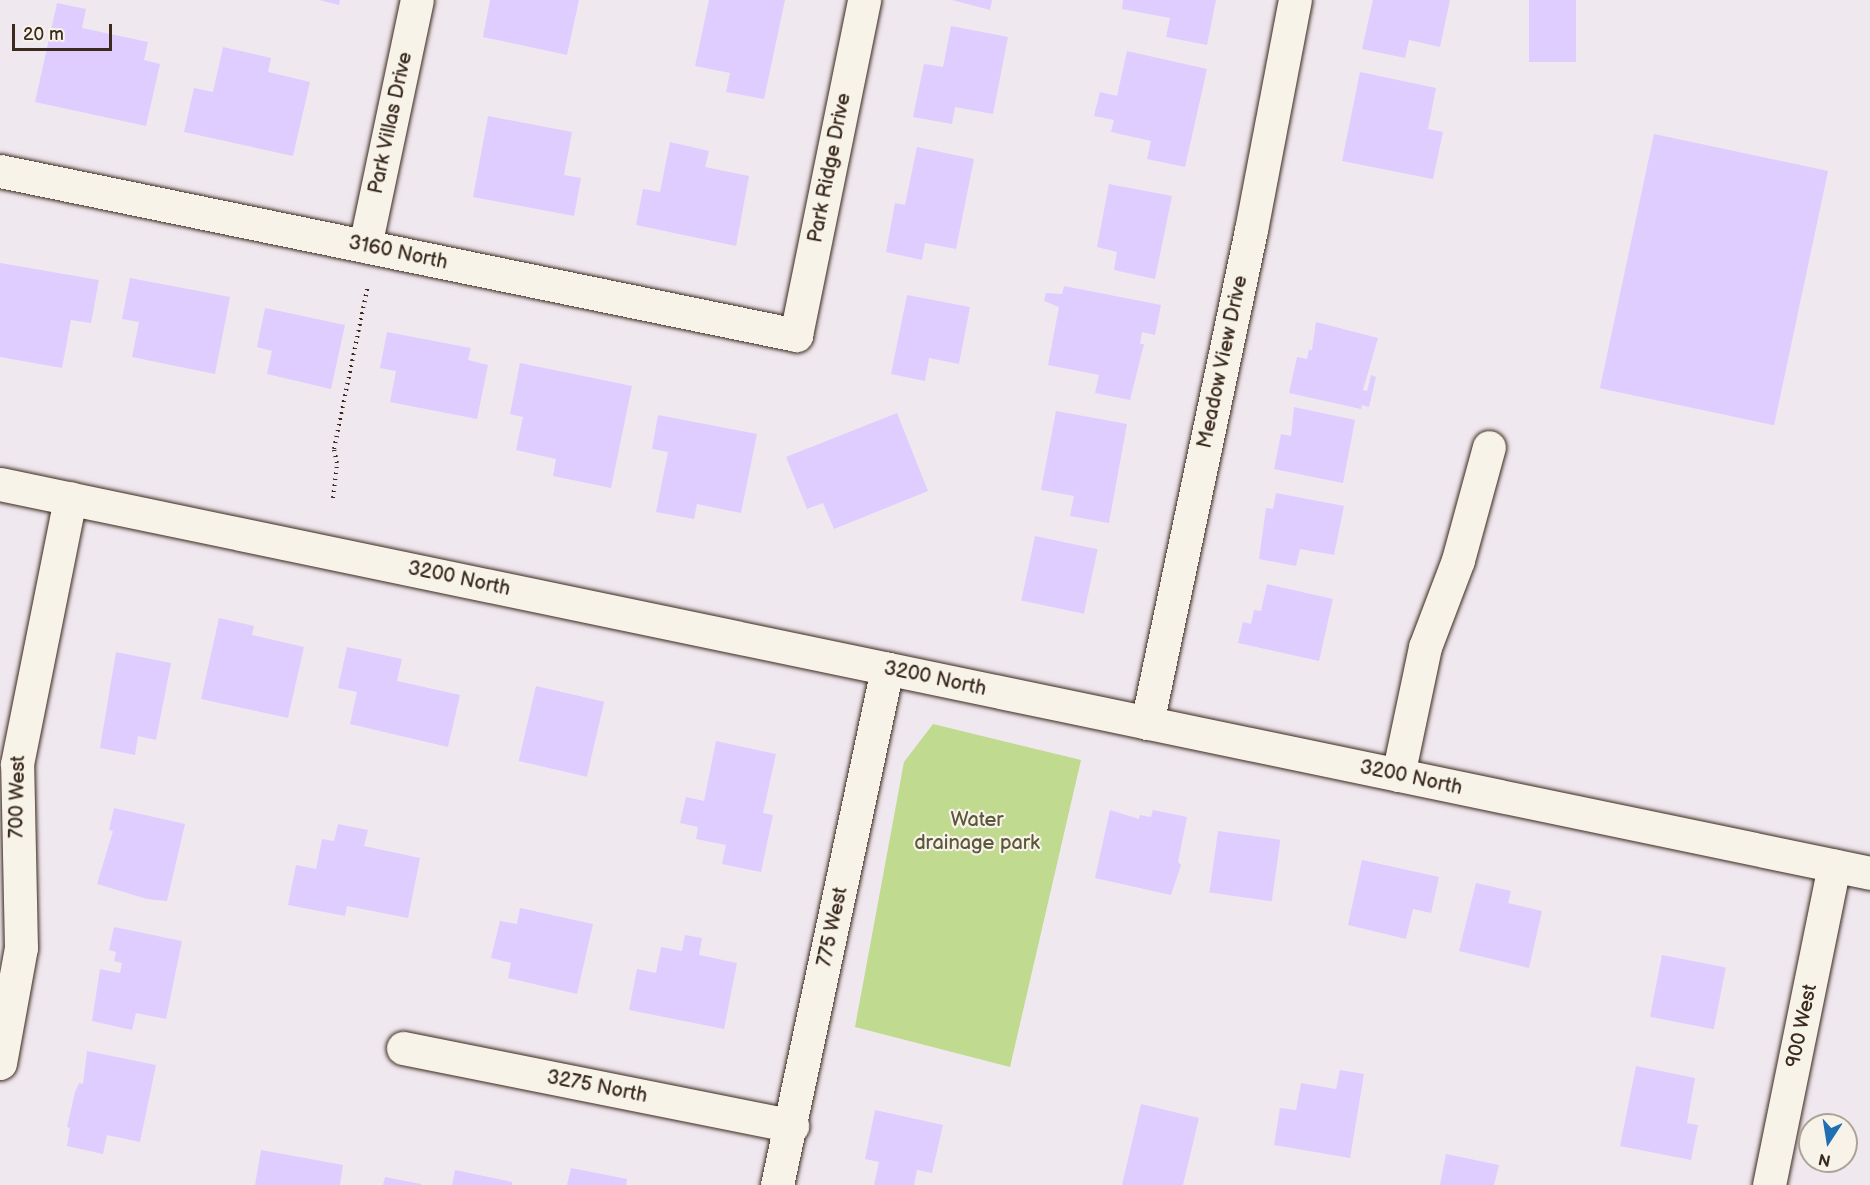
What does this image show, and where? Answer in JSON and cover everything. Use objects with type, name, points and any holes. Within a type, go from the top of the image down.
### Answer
[{"type":"street","name":"Park Villas Drive","points":[[365,246],[417,0]]},
{"type":"street","name":"Park Ridge Drive","points":[[796,335],[864,0]]},
{"type":"street","name":"Meadow View Drive","points":[[1147,723],[1251,230],[1295,0]]},
{"type":"street","name":"3160 North","points":[[0,171],[796,335]]},
{"type":"street","points":[[1398,775],[1425,647],[1458,560],[1489,447]]},
{"type":"street","name":"3200 North","points":[[0,484],[1870,873]]},
{"type":"street","name":"700 West","points":[[0,1063],[7,992],[21,928],[17,764],[70,498]]},
{"type":"street","name":"775 West","points":[[777,1185],[792,1126],[887,669]]},
{"type":"street","name":"900 West","points":[[1769,1185],[1834,866]]},
{"type":"street","name":"3275 North","points":[[403,1048],[792,1126]]},
{"type":"path","points":[[333,498],[337,463],[334,449],[368,285]]},
{"type":"green space","name":"Water drainage park","points":[[933,724],[1081,760],[1010,1067],[855,1027],[904,762]]},
{"type":"building","points":[[319,0],[340,0],[339,5]]},
{"type":"building","points":[[490,0],[579,0],[567,55],[483,37]]},
{"type":"building","points":[[709,0],[785,0],[764,99],[726,92],[730,73],[695,66]]},
{"type":"building","points":[[952,0],[992,0],[990,10]]},
{"type":"building","points":[[1123,0],[1216,0],[1207,45],[1166,37],[1170,18],[1122,9]]},
{"type":"building","points":[[1373,0],[1450,0],[1440,47],[1409,40],[1405,58],[1362,49]]},
{"type":"building","points":[[1529,0],[1576,0],[1576,62],[1529,62]]},
{"type":"building","points":[[57,3],[86,9],[82,28],[148,42],[144,60],[160,64],[146,126],[35,102]]},
{"type":"building","points":[[951,26],[1008,37],[993,114],[955,107],[952,124],[913,117],[924,64],[943,67]]},
{"type":"building","points":[[223,47],[271,58],[268,72],[310,82],[293,156],[184,132],[194,88],[213,92]]},
{"type":"building","points":[[1127,51],[1207,69],[1185,167],[1147,159],[1151,141],[1111,132],[1114,120],[1094,116],[1100,92],[1117,96]]},
{"type":"building","points":[[1360,72],[1436,88],[1428,129],[1443,132],[1433,179],[1342,161]]},
{"type":"building","points":[[488,116],[572,132],[564,175],[581,178],[574,216],[473,197]]},
{"type":"building","points":[[1654,134],[1828,171],[1774,425],[1600,388]]},
{"type":"building","points":[[670,142],[709,151],[705,167],[749,176],[736,246],[636,225],[643,189],[660,192]]},
{"type":"building","points":[[917,147],[974,159],[956,249],[925,243],[922,260],[886,252],[895,203],[905,205]]},
{"type":"building","points":[[1109,184],[1172,196],[1155,279],[1114,270],[1117,252],[1097,247]]},
{"type":"building","points":[[0,263],[99,280],[91,323],[71,320],[62,368],[0,357]]},
{"type":"building","points":[[130,278],[230,297],[215,374],[132,357],[139,322],[122,319]]},
{"type":"building","points":[[1064,286],[1161,305],[1155,335],[1142,332],[1140,344],[1144,344],[1130,400],[1095,393],[1099,375],[1048,365],[1059,307],[1044,301],[1046,293],[1062,294]]},
{"type":"building","points":[[907,295],[970,307],[959,364],[929,358],[925,381],[891,374]]},
{"type":"building","points":[[265,308],[345,325],[331,389],[267,374],[272,351],[257,347]]},
{"type":"building","points":[[1316,322],[1378,338],[1363,390],[1367,391],[1371,375],[1376,377],[1369,407],[1362,405],[1361,409],[1289,393],[1297,357],[1307,359],[1309,350],[1312,350]]},
{"type":"building","points":[[387,332],[471,348],[468,360],[488,365],[477,419],[390,402],[396,371],[380,368]]},
{"type":"building","points":[[520,363],[632,386],[611,488],[553,476],[556,459],[516,450],[523,417],[510,414]]},
{"type":"building","points":[[1294,407],[1355,420],[1343,483],[1274,469],[1281,434],[1291,436]]},
{"type":"building","points":[[1056,411],[1127,424],[1109,523],[1070,516],[1074,496],[1041,490]]},
{"type":"building","points":[[897,413],[928,491],[834,529],[823,503],[807,509],[786,457]]},
{"type":"building","points":[[658,415],[757,434],[741,513],[697,504],[694,519],[656,512],[668,452],[652,449]]},
{"type":"building","points":[[1276,493],[1344,506],[1334,555],[1300,549],[1296,566],[1259,559],[1266,508],[1273,509]]},
{"type":"building","points":[[1035,536],[1098,549],[1084,614],[1021,601]]},
{"type":"building","points":[[1267,584],[1333,599],[1319,661],[1238,643],[1243,622],[1251,624],[1254,610],[1261,611]]},
{"type":"building","points":[[219,618],[254,626],[252,635],[304,647],[288,718],[201,699]]},
{"type":"building","points":[[347,647],[402,659],[397,681],[460,695],[448,747],[350,724],[357,692],[338,688]]},
{"type":"building","points":[[116,652],[171,663],[156,740],[138,736],[135,755],[100,748]]},
{"type":"building","points":[[536,686],[604,702],[587,777],[519,761]]},
{"type":"building","points":[[716,741],[776,754],[763,813],[773,815],[761,872],[722,864],[726,845],[696,839],[698,827],[680,823],[686,797],[704,801]]},
{"type":"building","points":[[114,808],[185,824],[167,901],[147,899],[97,884],[113,831],[109,830]]},
{"type":"building","points":[[1110,810],[1139,819],[1140,815],[1151,817],[1153,810],[1187,817],[1178,862],[1181,865],[1171,895],[1095,878]]},
{"type":"building","points":[[338,824],[368,830],[364,846],[420,858],[408,918],[347,906],[345,916],[288,905],[296,865],[316,869],[322,839],[334,841]]},
{"type":"building","points":[[1218,831],[1280,840],[1272,901],[1209,892]]},
{"type":"building","points":[[1362,860],[1439,877],[1431,913],[1413,909],[1406,939],[1348,925]]},
{"type":"building","points":[[1476,883],[1511,891],[1508,903],[1542,911],[1529,968],[1459,951]]},
{"type":"building","points":[[520,908],[593,924],[577,994],[508,978],[511,963],[491,958],[500,921],[517,924]]},
{"type":"building","points":[[114,927],[182,941],[166,1019],[136,1013],[132,1030],[92,1021],[100,969],[120,973],[122,963],[114,961],[116,952],[109,950]]},
{"type":"building","points":[[685,935],[702,938],[699,955],[737,963],[724,1029],[629,1010],[637,969],[656,973],[661,947],[682,951]]},
{"type":"building","points":[[1662,955],[1726,967],[1714,1029],[1650,1017]]},
{"type":"building","points":[[87,1051],[156,1065],[140,1142],[107,1135],[103,1154],[67,1146],[70,1128],[67,1127],[75,1092],[79,1083],[83,1084]]},
{"type":"building","points":[[1636,1066],[1695,1078],[1687,1123],[1698,1125],[1691,1160],[1620,1146]]},
{"type":"building","points":[[1340,1070],[1364,1074],[1350,1158],[1274,1145],[1280,1108],[1296,1110],[1301,1083],[1336,1089]]},
{"type":"building","points":[[1141,1104],[1199,1118],[1183,1185],[1122,1185]]},
{"type":"building","points":[[875,1110],[943,1125],[932,1173],[917,1170],[914,1185],[874,1185],[879,1162],[865,1159]]},
{"type":"building","points":[[261,1150],[343,1165],[340,1185],[255,1185]]},
{"type":"building","points":[[1446,1154],[1499,1165],[1494,1185],[1440,1185]]},
{"type":"building","points":[[571,1168],[627,1179],[626,1185],[567,1185]]},
{"type":"building","points":[[455,1170],[512,1182],[512,1185],[452,1185]]},
{"type":"building","points":[[385,1177],[421,1184],[421,1185],[383,1185]]}]
